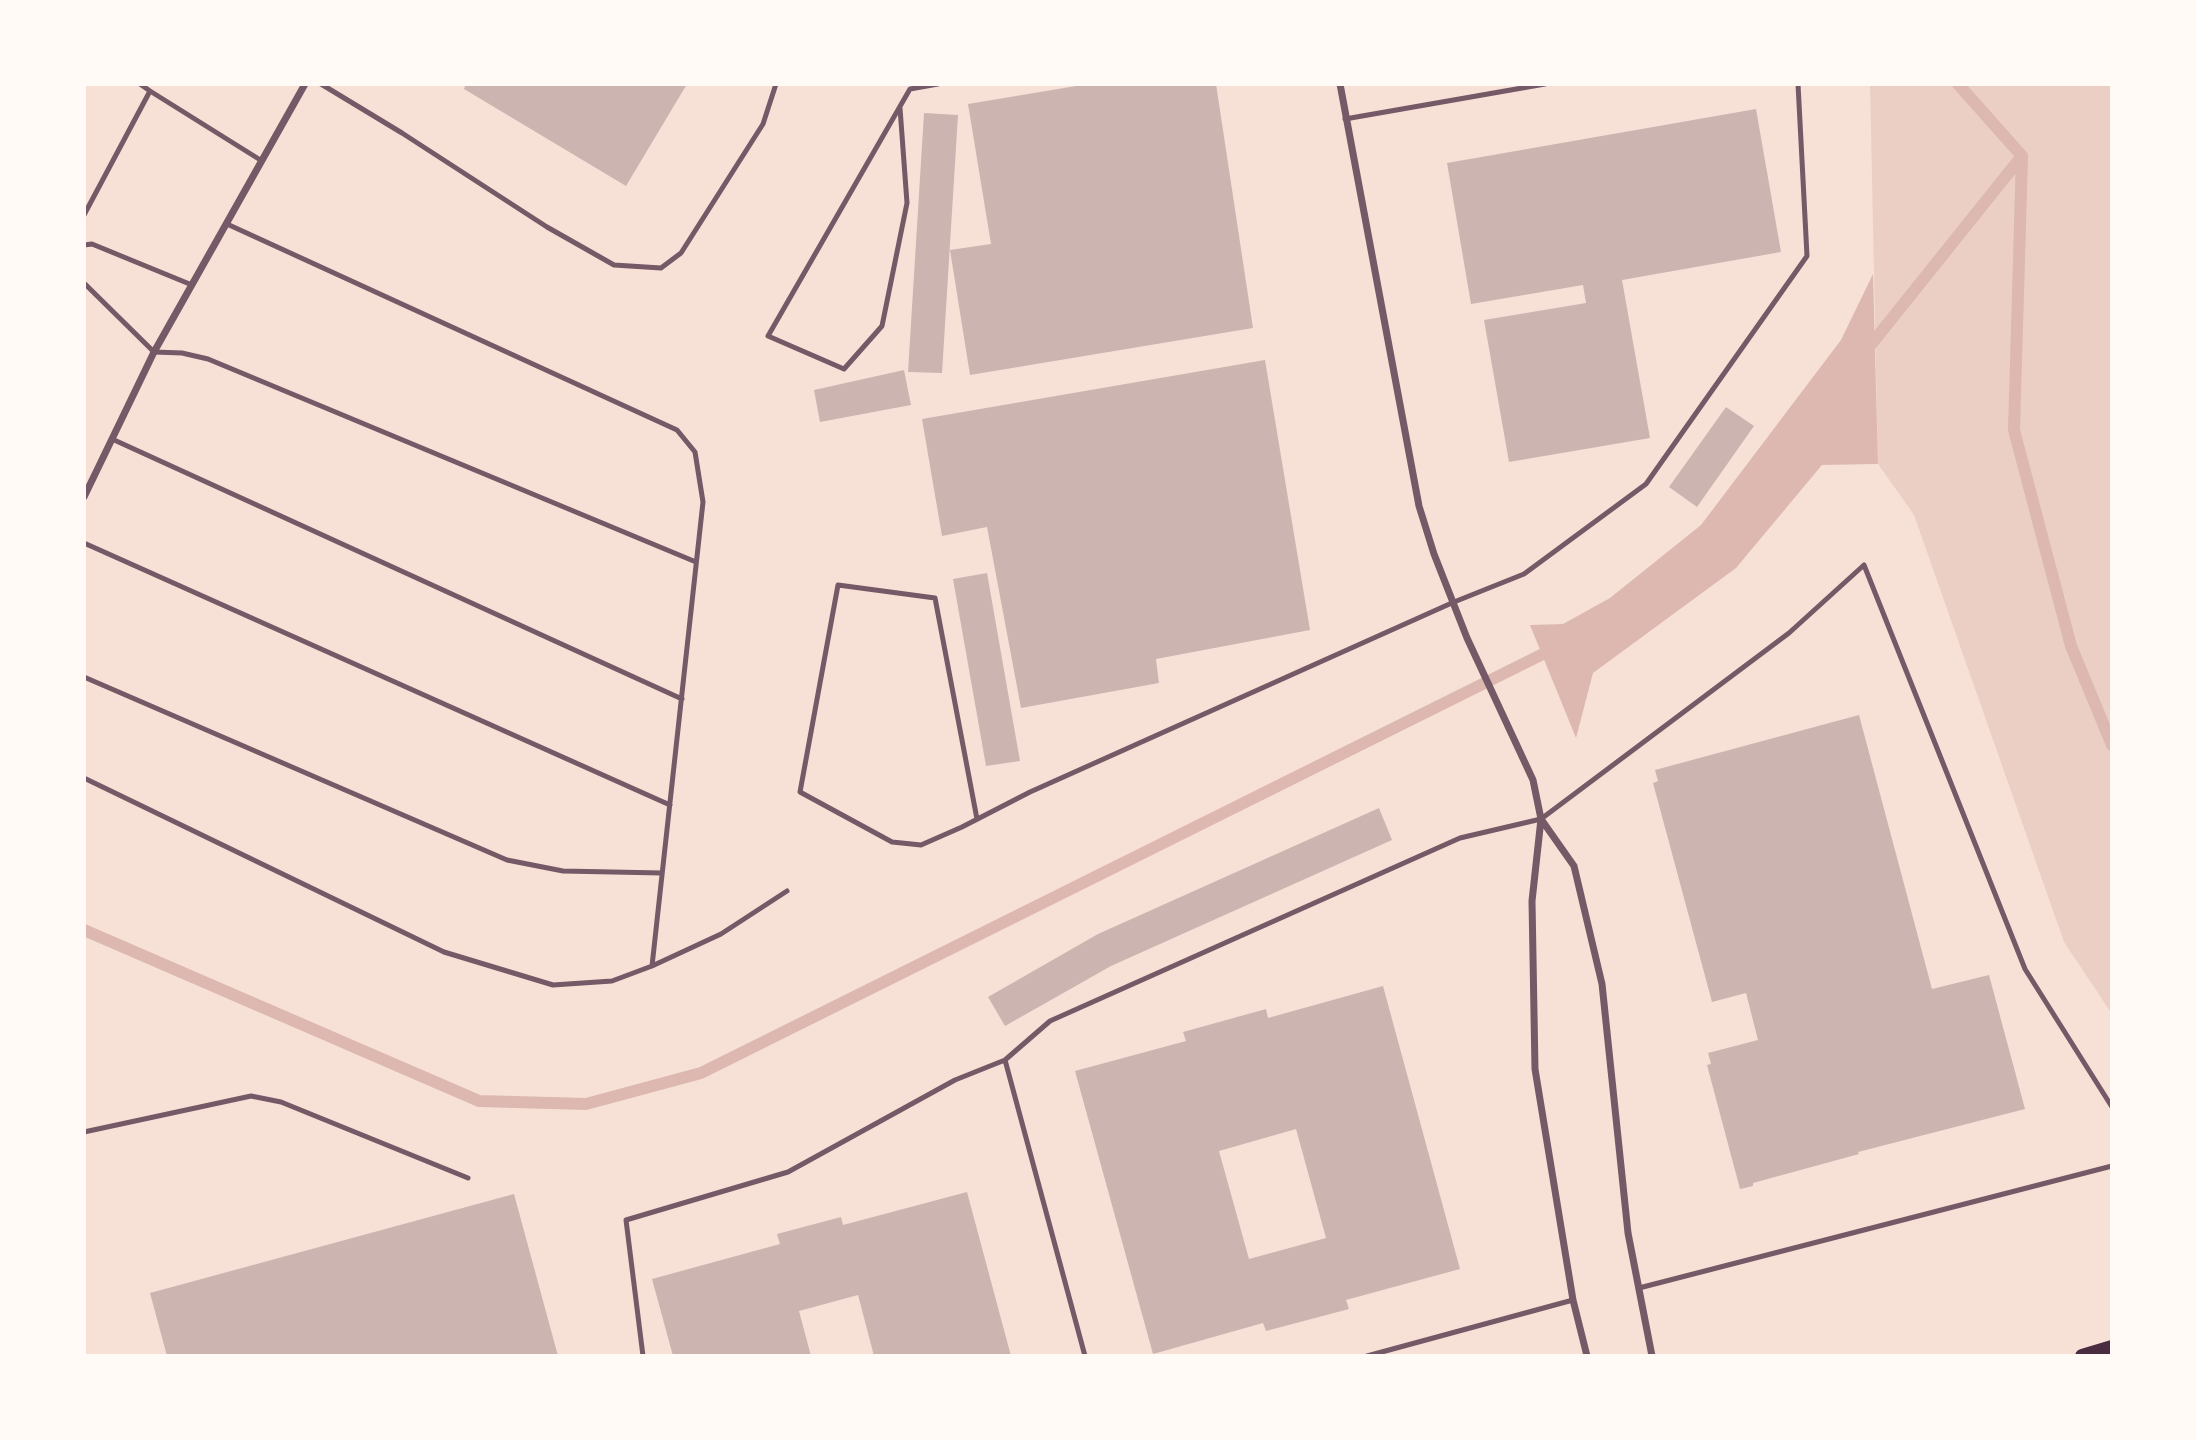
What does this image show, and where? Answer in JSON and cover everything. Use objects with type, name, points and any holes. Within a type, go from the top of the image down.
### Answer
[{"type":"main road","points":[[2082,1356],[2112,1347]]},
{"type":"street","points":[[84,497],[155,352],[305,84]]},
{"type":"street","points":[[1340,84],[1419,506],[1434,554],[1467,638],[1532,780],[1541,819],[1532,901],[1535,1069],[1573,1300],[1587,1356]]},
{"type":"street","points":[[1541,819],[1574,866],[1602,984],[1628,1233],[1652,1356]]},
{"type":"lane","points":[[140,84],[262,160]]},
{"type":"lane","points":[[321,84],[547,227],[614,265],[661,268],[681,253],[762,124],[776,84]]},
{"type":"lane","points":[[900,108],[906,203],[882,326],[844,369],[768,336],[910,89],[938,84]]},
{"type":"lane","points":[[1345,119],[1545,84]]},
{"type":"lane","points":[[978,819],[935,598],[838,585],[800,792],[892,842],[921,845],[978,819],[1030,792],[1524,574],[1646,484],[1807,256],[1797,84]]},
{"type":"lane","points":[[84,215],[150,91]]},
{"type":"lane","points":[[227,224],[677,430],[695,452],[703,502],[652,966]]},
{"type":"lane","points":[[84,245],[92,244],[192,285]]},
{"type":"lane","points":[[84,283],[155,352],[182,353],[208,359],[696,562]]},
{"type":"lane","points":[[112,439],[681,699]]},
{"type":"lane","points":[[84,543],[670,805]]},
{"type":"lane","points":[[642,1356],[626,1220],[788,1172],[955,1080],[1006,1060],[1050,1021],[1460,838],[1541,819],[1789,633],[1864,565],[2025,969],[2112,1107]]},
{"type":"lane","points":[[84,677],[507,860],[563,871],[662,873]]},
{"type":"lane","points":[[84,778],[444,952],[553,985],[612,981],[652,966],[721,934],[787,891]]},
{"type":"lane","points":[[1006,1060],[1085,1356]]},
{"type":"lane","points":[[84,1132],[251,1096],[281,1102],[468,1178]]},
{"type":"lane","points":[[1639,1288],[2112,1166]]},
{"type":"lane","points":[[1367,1356],[1573,1300]]},
{"type":"shaded area","points":[[1870,84],[2112,84],[2112,1014],[2064,942],[1914,515],[1878,464]]},
{"type":"shaded area","points":[[1873,274],[1878,464],[1822,465],[1736,568],[1593,673],[1576,738],[1530,625],[1563,624],[1610,598],[1701,525],[1841,340]]},
{"type":"building","points":[[466,84],[687,84],[626,186],[464,89]]},
{"type":"building","points":[[1088,84],[1216,84],[1253,328],[970,375],[950,250],[991,244],[968,104]]},
{"type":"building","points":[[1756,109],[1781,252],[1622,280],[1650,438],[1509,462],[1484,320],[1586,303],[1583,285],[1471,304],[1447,163]]},
{"type":"building","points":[[924,113],[958,115],[942,373],[908,372]]},
{"type":"building","points":[[1265,360],[1310,630],[1156,659],[1159,683],[1021,708],[987,527],[942,536],[922,419]]},
{"type":"building","points":[[904,370],[911,405],[820,422],[814,390]]},
{"type":"building","points":[[1726,407],[1754,426],[1697,507],[1669,487]]},
{"type":"building","points":[[987,573],[1020,761],[986,766],[953,579]]},
{"type":"building","points":[[1859,715],[1932,989],[1989,975],[2025,1109],[1858,1152],[1859,1154],[1740,1189],[1707,1065],[1711,1064],[1708,1053],[1758,1040],[1746,993],[1712,1002],[1653,783],[1658,781],[1655,770]]},
{"type":"building","points":[[1379,808],[1392,840],[1111,966],[1005,1026],[988,997],[1098,934]]},
{"type":"building","points":[[1383,986],[1460,1269],[1346,1300],[1349,1309],[1266,1331],[1263,1323],[1153,1354],[1075,1071],[1186,1041],[1183,1032],[1266,1009],[1268,1018]],"holes":[[[1296,1129],[1326,1238],[1249,1259],[1219,1151]]]},
{"type":"building","points":[[967,1192],[1011,1356],[874,1356],[858,1295],[799,1311],[811,1356],[673,1356],[652,1279],[780,1244],[777,1234],[841,1217],[843,1225]]},
{"type":"building","points":[[514,1194],[558,1356],[167,1356],[150,1293]]},
{"type":"waterway","points":[[1958,84],[2022,156],[2014,430],[2071,646],[2112,745]]},
{"type":"waterway","points":[[1865,352],[2022,156]]},
{"type":"waterway","points":[[84,930],[479,1101],[586,1104],[701,1073],[1555,648]]}]
